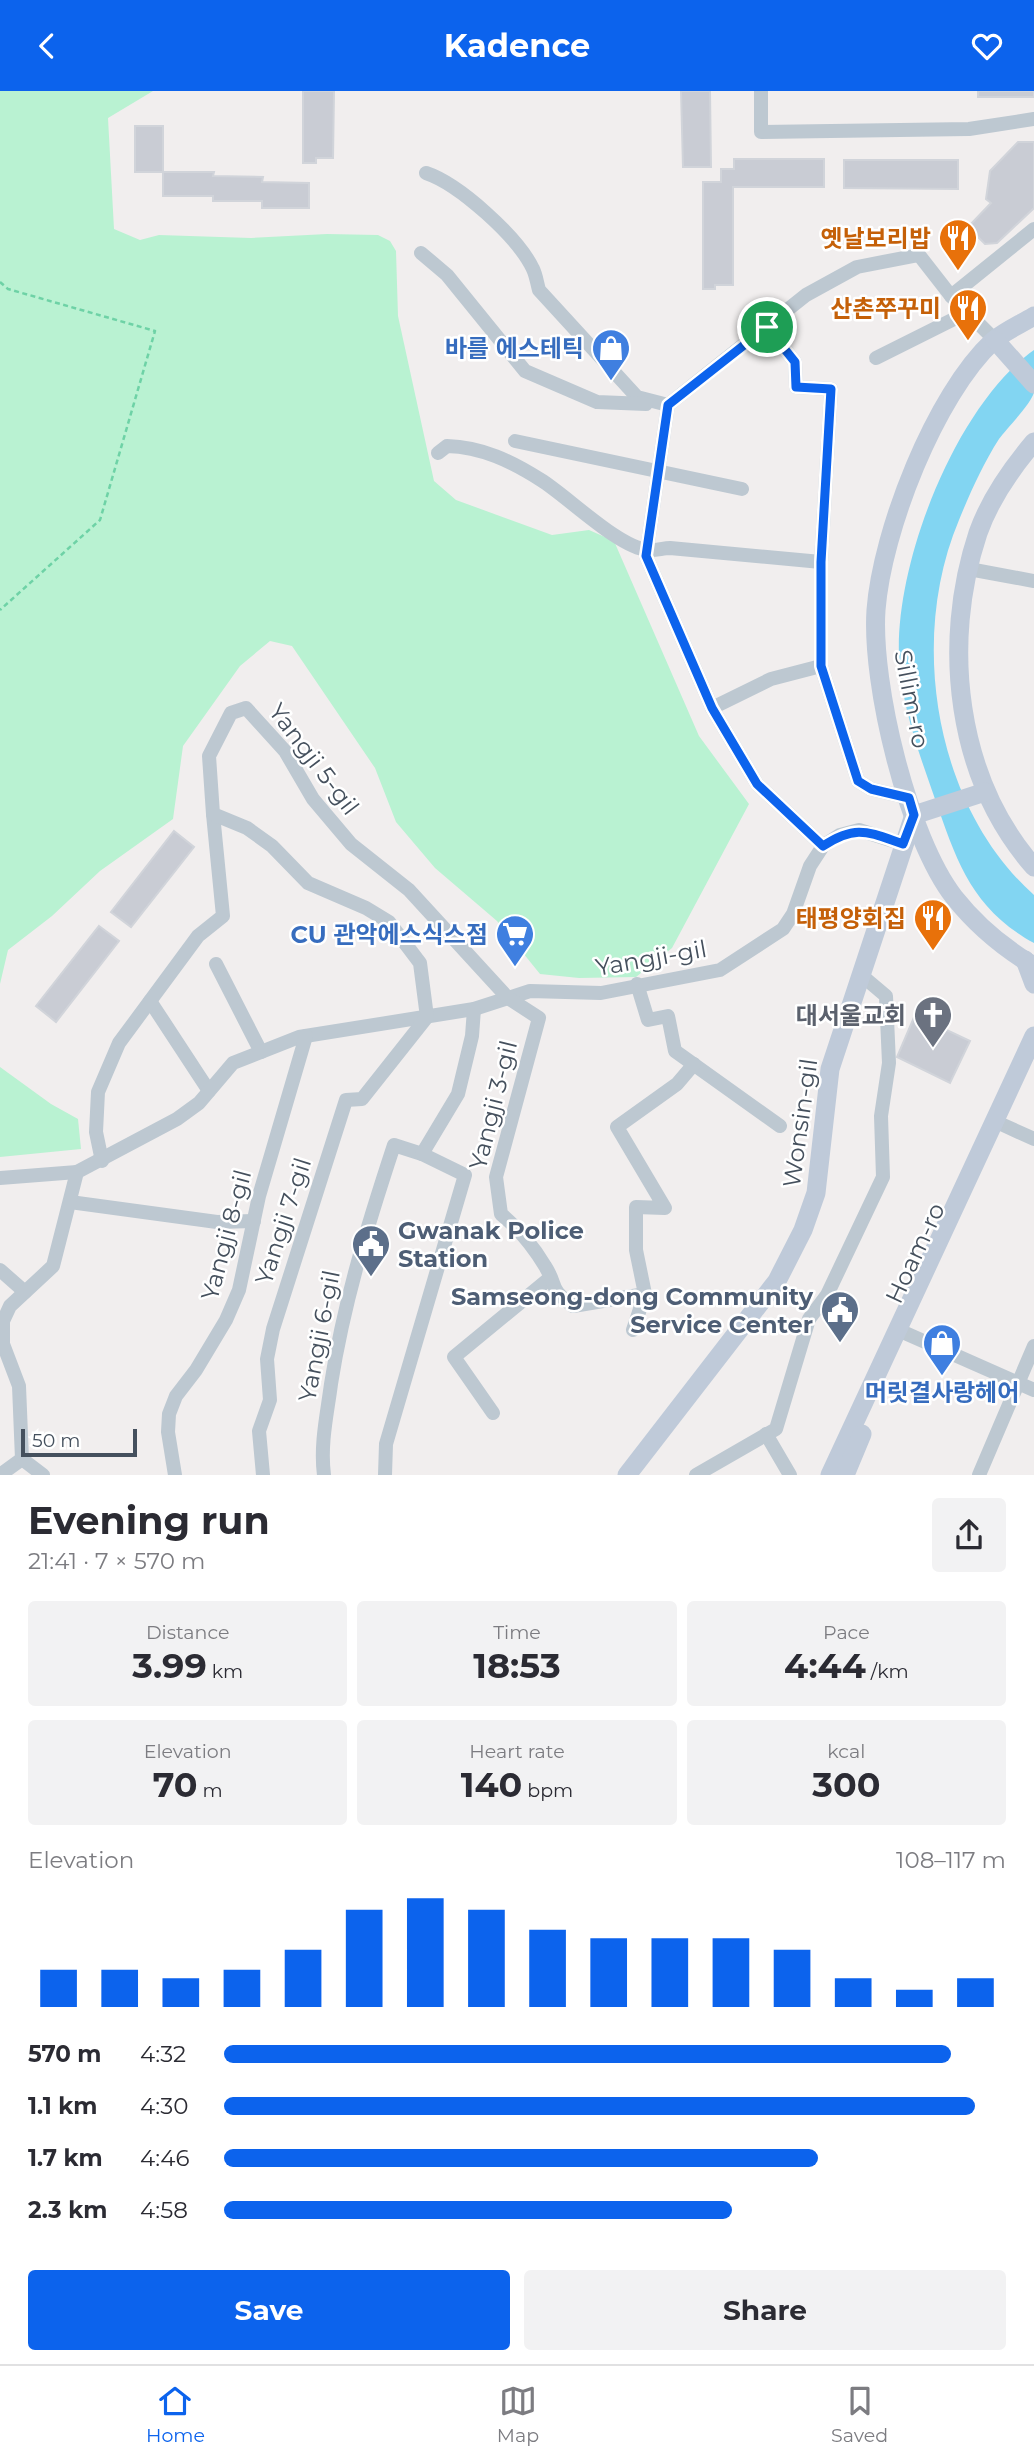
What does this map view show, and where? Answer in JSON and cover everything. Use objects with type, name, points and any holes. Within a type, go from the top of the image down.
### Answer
[{"type":"main road","name":"Sillim-ro","points":[[1030,963],[988,935],[954,897],[940,876],[911,806],[887,722],[876,663],[876,609],[882,573],[926,441],[962,380],[995,340],[1034,316]]},
{"type":"main road","points":[[995,340],[1034,384]]},
{"type":"main road","name":"Sillim-ro","points":[[1034,442],[995,496],[979,532],[963,607],[962,701],[968,744],[985,792],[999,820],[1034,867]]},
{"type":"main road","points":[[911,806],[985,792]]},
{"type":"main road","name":"Wonsin-gil","points":[[626,1475],[777,1281],[803,1230],[816,1193],[830,1069],[903,844],[911,806]]},
{"type":"main road","points":[[1030,963],[1034,984]]},
{"type":"main road","points":[[830,1475],[1034,1036]]},
{"type":"main road","name":"Hoam-ro","points":[[845,1475],[905,1333],[1034,1053]]},
{"type":"street","points":[[761,91],[761,132],[970,129],[1034,119]]},
{"type":"street","points":[[426,173],[445,179],[477,204],[506,234],[533,269],[539,290],[637,397],[668,405]]},
{"type":"street","points":[[951,296],[1034,229]]},
{"type":"street","points":[[421,253],[447,275],[525,371],[597,402],[668,405],[806,295],[858,267],[919,255],[951,296],[995,340]]},
{"type":"street","points":[[876,358],[968,312]]},
{"type":"street","points":[[767,327],[795,362],[796,387],[831,389],[821,562],[821,666],[858,781],[911,806]]},
{"type":"street","points":[[668,405],[646,556],[712,708],[757,784],[823,846],[840,835],[859,830],[903,844]]},
{"type":"street","points":[[515,441],[742,489]]},
{"type":"street","points":[[439,453],[447,446],[473,447],[502,458],[543,481],[614,534],[646,550],[670,548],[821,562]]},
{"type":"street","points":[[969,569],[1034,581]]},
{"type":"street","points":[[712,708],[771,680],[821,666]]},
{"type":"street","name":"Yangji 5-gil","points":[[213,814],[209,756],[231,713],[246,708],[285,751],[313,799],[351,844],[409,890],[508,997]]},
{"type":"street","points":[[102,1161],[96,1132],[98,1092],[119,1042],[198,936],[222,916],[213,814],[247,828],[272,846],[308,883],[366,908],[389,922],[420,963],[427,1017]]},
{"type":"street","name":"Yangji-gil","points":[[0,1178],[77,1172],[102,1161],[177,1119],[209,1091],[233,1063],[306,1036],[474,1009],[530,991],[601,993],[720,970],[783,929],[793,914],[810,866],[823,846]]},
{"type":"street","points":[[216,964],[261,1052]]},
{"type":"street","points":[[696,1475],[776,1429],[809,1319],[827,1295],[883,1177],[881,1116],[889,1063],[886,996],[860,974]]},
{"type":"street","points":[[637,984],[648,1020],[668,1016],[675,1051],[779,1126]]},
{"type":"street","name":"Yangji 3-gil","points":[[508,997],[538,1018],[496,1177],[501,1214],[519,1229],[547,1268],[555,1293],[573,1306],[645,1294]]},
{"type":"street","points":[[150,1001],[209,1091]]},
{"type":"street","points":[[385,1475],[386,1444],[465,1175],[422,1154],[457,1094],[472,1036],[474,1009]]},
{"type":"street","name":"Yangji 7-gil","points":[[263,1475],[259,1431],[270,1401],[267,1359],[272,1329],[346,1100],[362,1099],[427,1017]]},
{"type":"street","name":"Yangji 8-gil","points":[[175,1475],[168,1432],[169,1414],[176,1396],[197,1370],[226,1321],[246,1266],[279,1119],[306,1036]]},
{"type":"street","points":[[633,1331],[645,1294],[636,1250],[636,1207],[665,1208],[617,1127],[677,1084],[694,1064]]},
{"type":"street","points":[[1001,1124],[1034,1139]]},
{"type":"street","name":"Yangji 6-gil","points":[[324,1475],[321,1452],[342,1317],[361,1245],[394,1145],[422,1154]]},
{"type":"street","points":[[22,1459],[19,1386],[3,1344],[3,1321],[10,1305],[53,1266],[77,1172]]},
{"type":"street","points":[[70,1202],[217,1222],[254,1221]]},
{"type":"street","points":[[0,1270],[25,1292]]},
{"type":"street","points":[[493,1413],[454,1357],[550,1278]]},
{"type":"street","points":[[905,1333],[1034,1390]]},
{"type":"street","points":[[979,1475],[1034,1346]]},
{"type":"street","points":[[766,1434],[790,1475]]},
{"type":"street","points":[[0,1475],[22,1459]]},
{"type":"street","points":[[22,1459],[43,1475]]},
{"type":"path","points":[[0,282],[8,289],[155,331],[100,520],[0,610]]},
{"type":"green space","points":[[0,91],[153,91],[108,118],[114,229],[140,240],[159,235],[251,238],[327,234],[378,235],[390,241],[396,251],[398,316],[434,481],[456,500],[552,535],[589,530],[614,541],[699,736],[749,804],[672,948],[636,977],[579,978],[540,974],[497,921],[435,868],[396,822],[375,768],[292,646],[270,641],[240,666],[183,746],[173,819],[100,871],[52,916],[8,950],[0,984]]},
{"type":"green space","points":[[0,1067],[51,1104],[78,1119],[81,1149],[0,1157]]},
{"type":"water","points":[[1034,350],[1032,397],[999,439],[982,468],[959,520],[944,567],[935,617],[934,668],[940,719],[953,769],[973,816],[1000,859],[1034,895],[1034,943],[995,915],[981,899],[960,863],[943,822],[912,729],[903,693],[899,656],[900,618],[907,576],[919,532],[936,488],[956,446],[979,408],[1006,375]]},
{"type":"building","points":[[303,91],[334,91],[333,158],[316,158],[316,163],[303,163]]},
{"type":"building","points":[[681,91],[710,91],[711,167],[683,167]]},
{"type":"building","points":[[978,91],[1034,91],[1034,97],[978,97]]},
{"type":"building","points":[[135,126],[163,126],[163,172],[135,172]]},
{"type":"building","points":[[1018,142],[1034,142],[1034,208],[997,243],[985,244],[968,227],[991,203],[986,199],[990,171]]},
{"type":"building","points":[[734,159],[824,159],[824,187],[733,187],[733,285],[715,285],[715,289],[703,289],[703,182],[721,182],[721,169],[734,169]]},
{"type":"building","points":[[844,160],[958,160],[958,189],[844,188]]},
{"type":"building","points":[[163,172],[214,172],[213,176],[263,177],[262,182],[309,183],[309,208],[262,208],[262,201],[213,201],[213,196],[163,196]]},
{"type":"building","points":[[174,831],[194,847],[131,927],[111,912]]},
{"type":"building","points":[[99,926],[119,941],[56,1022],[36,1006]]},
{"type":"building","name":"대서울교회","points":[[915,1015],[970,1041],[950,1083],[897,1057]]},
{"type":"place","name":"옛날보리밥","points":[[958,272]]},
{"type":"place","name":"산촌쭈꾸미","points":[[968,342]]},
{"type":"place","name":"바를 에스테틱","points":[[611,382]]},
{"type":"place","name":"태평양회집","points":[[933,952]]},
{"type":"place","name":"CU 관악에스식스점","points":[[515,968]]},
{"type":"place","name":"대서울교회","points":[[933,1049]]},
{"type":"place","name":"Gwanak Police Station","points":[[371,1278]]},
{"type":"place","name":"Samseong-dong Community Service Center","points":[[840,1344]]},
{"type":"place","name":"머릿결사랑헤어","points":[[942,1377]]},
{"type":"route","points":[[767,327],[795,362],[796,387],[831,389],[821,562],[821,666],[858,781],[871,789],[909,798],[914,815],[903,844],[859,830],[840,835],[823,846],[757,784],[712,708],[646,556],[668,405],[767,327]]}]
